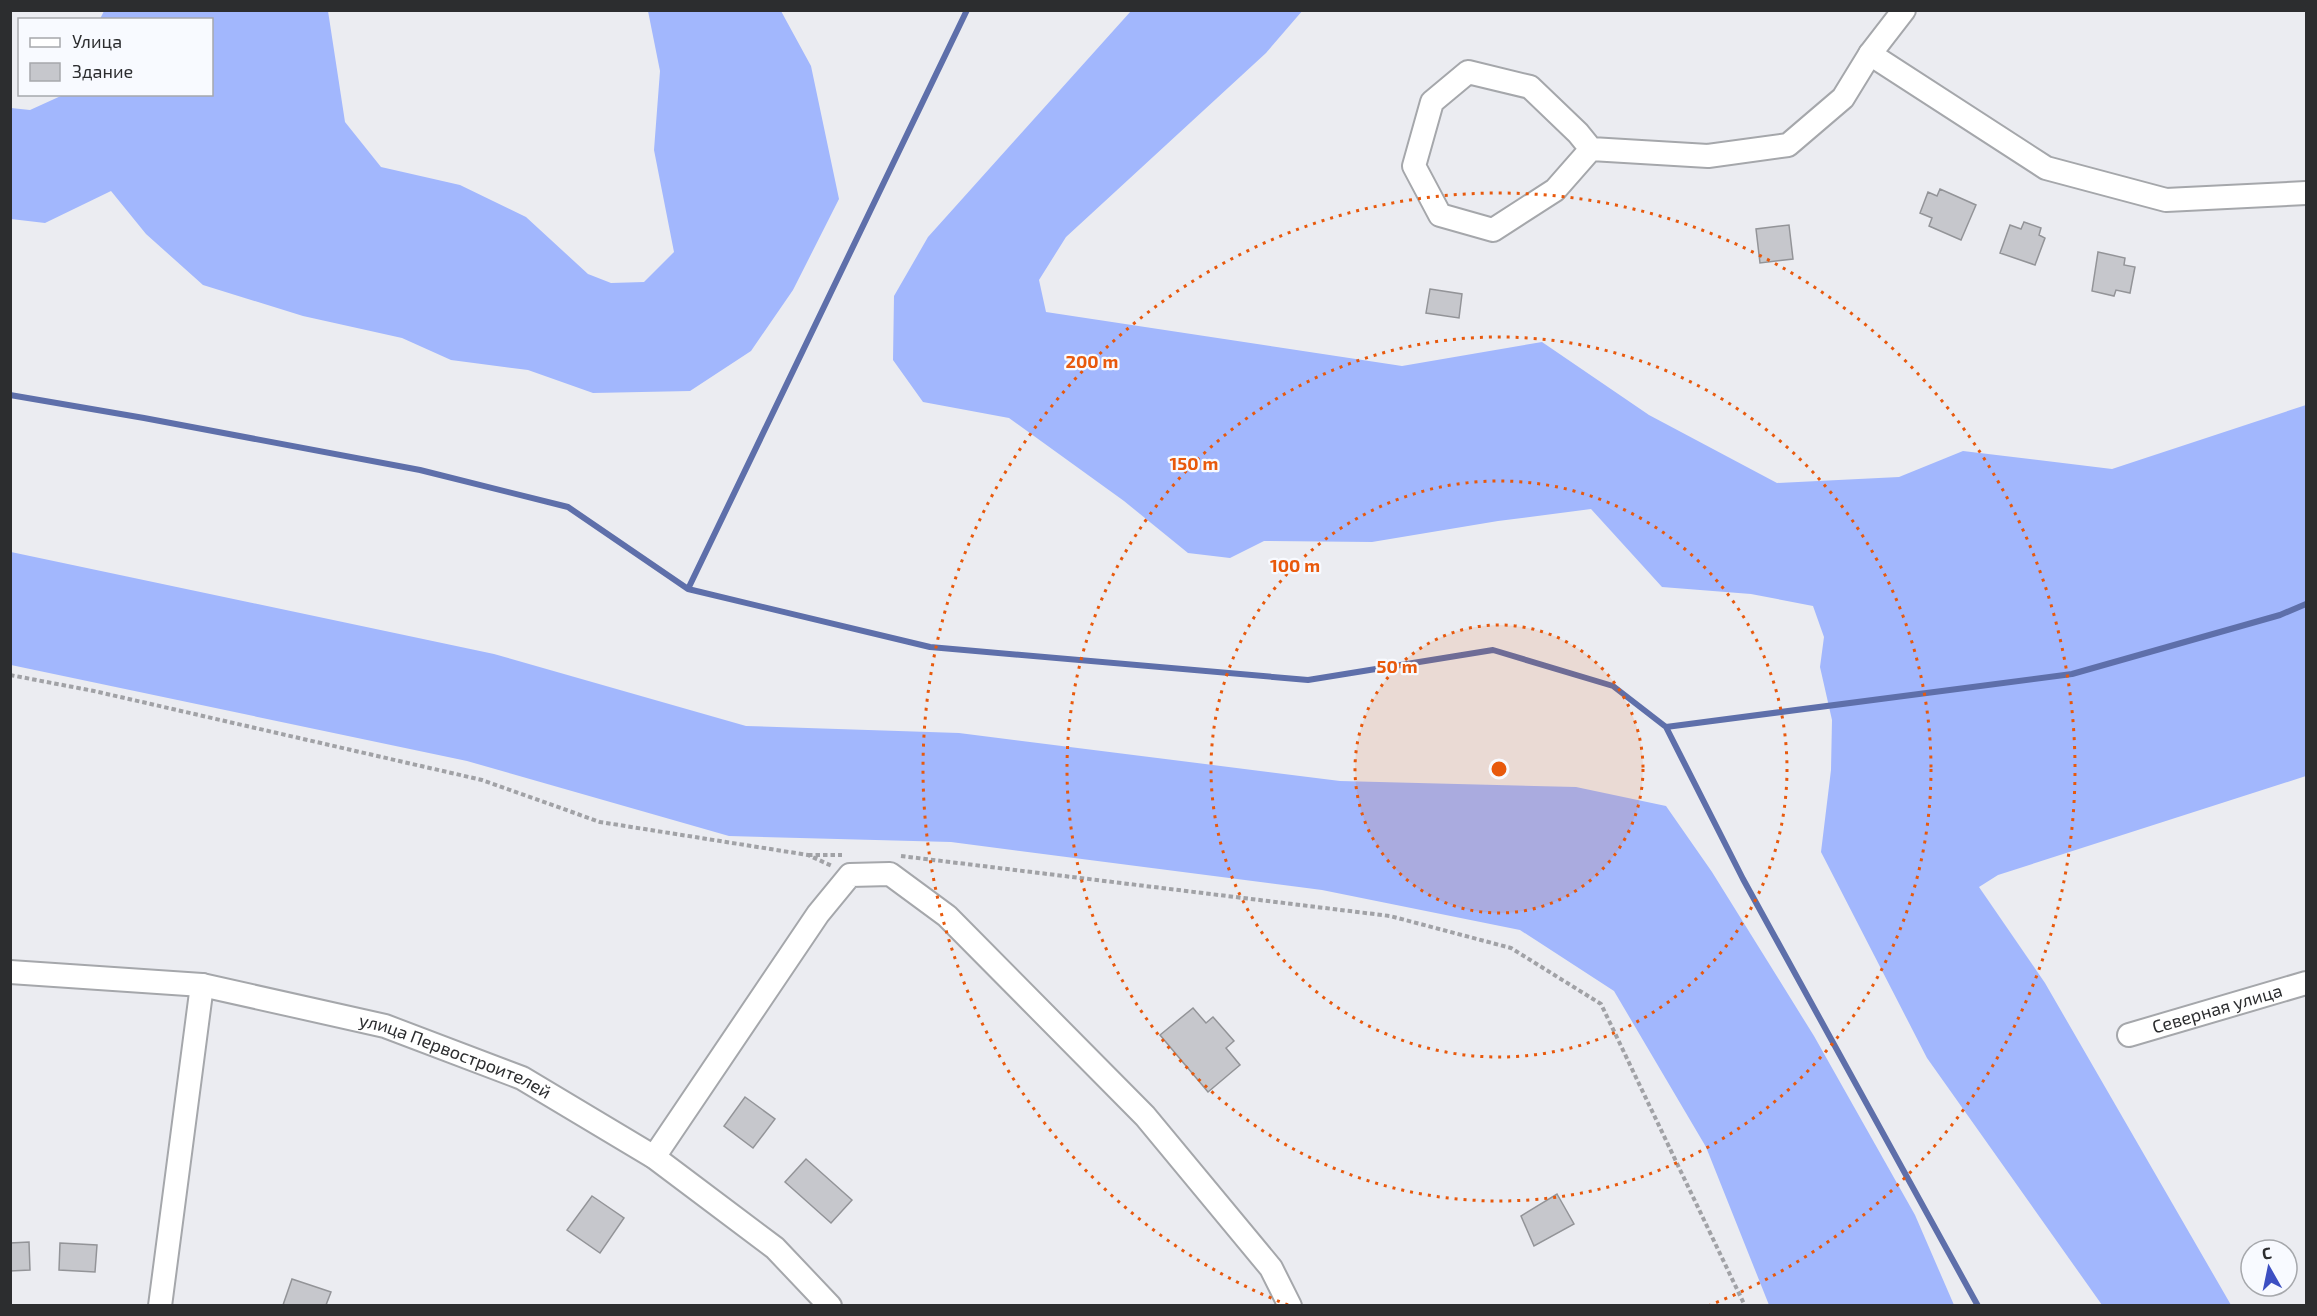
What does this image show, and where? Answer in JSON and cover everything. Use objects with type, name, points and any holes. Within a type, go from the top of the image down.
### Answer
[{"type":"street","points":[[1591,149],[1555,190],[1493,230],[1440,215],[1414,166],[1432,102],[1468,72],[1530,87],[1578,133],[1591,149],[1708,156],[1788,145],[1843,98],[1870,54],[1904,10]]},
{"type":"street","points":[[1870,54],[2046,168],[2166,200],[2307,193]]},
{"type":"street","points":[[654,1157],[818,914],[847,865],[890,874],[947,916],[1145,1116],[1271,1268],[1290,1305]]},
{"type":"street","name":"улица Первостроителей","points":[[10,972],[202,985],[396,1030],[522,1078],[654,1157],[775,1248],[830,1305]]},
{"type":"street","name":"Северная улица","points":[[2129,1035],[2307,983]]},
{"type":"street","points":[[160,1305],[202,985]]},
{"type":"path","points":[[10,675],[94,691],[482,780],[600,822],[808,855],[847,865]]},
{"type":"path","points":[[808,855],[847,865]]},
{"type":"path","points":[[890,856],[913,856],[1390,916],[1511,948],[1601,1004],[1744,1305]]},
{"type":"shaded area","points":[[1303,10],[1266,53],[1066,237],[1039,280],[1046,312],[1402,366],[1542,342],[1649,415],[1777,483],[1899,477],[1963,451],[2112,469],[2306,405],[2306,776],[1998,875],[1979,887],[2045,983],[2231,1305],[2102,1305],[1927,1058],[1821,852],[1831,770],[1832,720],[1820,667],[1824,637],[1813,606],[1751,594],[1662,587],[1591,509],[1498,521],[1372,542],[1264,541],[1230,558],[1188,553],[1124,501],[1009,418],[923,402],[893,360],[894,296],[928,237],[1131,11]]},
{"type":"shaded area","points":[[104,11],[328,11],[345,122],[381,167],[460,185],[526,217],[588,274],[611,283],[644,282],[674,252],[654,150],[660,71],[648,11],[781,11],[811,66],[839,199],[793,290],[751,351],[690,391],[593,393],[528,370],[451,360],[402,338],[303,316],[203,285],[146,234],[111,191],[45,223],[11,219],[11,108],[30,110],[61,96],[213,96],[213,18],[100,18]]},
{"type":"shaded area","points":[[11,552],[494,654],[746,726],[959,733],[1340,781],[1576,787],[1666,806],[1712,872],[1814,1036],[1915,1215],[1954,1305],[1769,1305],[1706,1147],[1614,991],[1520,930],[1322,890],[951,842],[729,836],[467,761],[11,665]]},
{"type":"building","points":[[1940,189],[1976,205],[1961,240],[1929,226],[1932,218],[1920,213],[1928,192],[1937,196]]},
{"type":"building","points":[[2024,222],[2041,228],[2039,235],[2045,238],[2035,265],[2000,253],[2010,225],[2021,229]]},
{"type":"building","points":[[1789,225],[1793,259],[1760,263],[1756,229]]},
{"type":"building","points":[[2098,252],[2125,258],[2124,265],[2135,267],[2130,293],[2116,290],[2114,296],[2092,291]]},
{"type":"building","points":[[1430,289],[1462,294],[1459,318],[1426,313]]},
{"type":"building","points":[[1193,1008],[1206,1023],[1213,1017],[1234,1041],[1226,1048],[1240,1065],[1208,1092],[1160,1035]]},
{"type":"building","points":[[745,1097],[775,1119],[753,1148],[724,1126]]},
{"type":"building","points":[[806,1159],[852,1200],[831,1223],[785,1182]]},
{"type":"building","points":[[1557,1194],[1574,1224],[1534,1246],[1521,1216]]},
{"type":"building","points":[[592,1196],[624,1218],[600,1253],[567,1230]]},
{"type":"building","points":[[29,1242],[30,1270],[10,1271],[10,1243]]},
{"type":"building","points":[[60,1243],[97,1245],[95,1272],[59,1270]]},
{"type":"building","points":[[292,1279],[331,1292],[326,1305],[283,1305]]},
{"type":"waterway","points":[[688,589],[967,10]]},
{"type":"waterway","points":[[10,395],[420,470],[568,507],[688,589],[930,647],[1308,680],[1493,650],[1613,686],[1666,727],[2072,674],[2280,615],[2306,604]]},
{"type":"waterway","points":[[1666,727],[1743,879],[1978,1306]]}]
